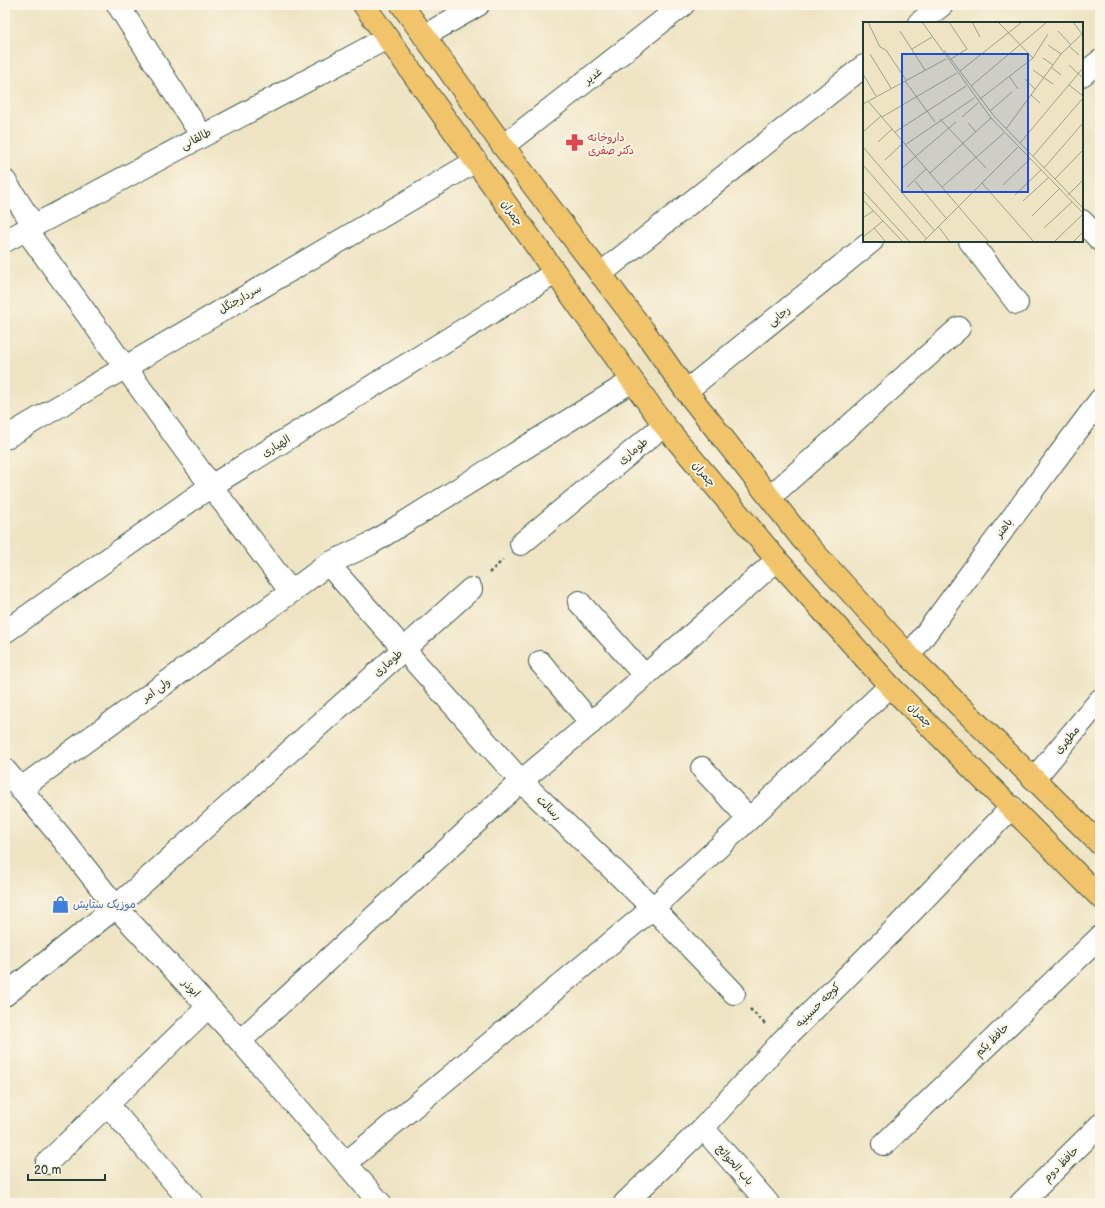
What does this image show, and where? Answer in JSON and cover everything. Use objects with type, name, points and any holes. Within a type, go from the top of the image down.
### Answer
[{"type":"main road","name":"چمران","points":[[364,5],[664,425],[777,560],[890,686],[1100,897]]},
{"type":"main road","points":[[402,5],[503,146],[644,331],[686,391],[803,540],[909,656],[1100,844]]},
{"type":"street","points":[[118,5],[202,136]]},
{"type":"street","points":[[424,36],[478,5]]},
{"type":"street","name":"غدیر","points":[[503,146],[684,5]]},
{"type":"street","points":[[920,22],[942,5]]},
{"type":"street","name":"طالقانی","points":[[5,241],[387,38]]},
{"type":"street","points":[[1083,74],[1100,61]]},
{"type":"street","points":[[600,274],[863,67]]},
{"type":"street","name":"سردارجنگل","points":[[5,438],[476,161]]},
{"type":"street","points":[[5,180],[30,228],[125,367],[211,486],[291,592]]},
{"type":"street","points":[[1083,222],[1100,240]]},
{"type":"street","name":"رجایی","points":[[686,391],[871,242]]},
{"type":"street","points":[[971,242],[1017,303]]},
{"type":"street","name":"الهیاری","points":[[5,632],[211,486],[555,274]]},
{"type":"street","points":[[770,497],[959,328]]},
{"type":"street","name":"ولی امر","points":[[10,779],[291,592],[328,564],[370,544],[632,381]]},
{"type":"street","name":"باهنر","points":[[909,656],[1100,400]]},
{"type":"street","name":"طوماری","points":[[522,544],[664,425]]},
{"type":"street","points":[[240,1041],[522,781],[591,723],[777,560]]},
{"type":"street","name":"رسالت","points":[[328,564],[522,781],[653,908],[734,993]]},
{"type":"street","name":"طوماری","points":[[5,995],[116,907],[471,589]]},
{"type":"street","points":[[579,602],[645,676]]},
{"type":"street","points":[[540,662],[591,723]]},
{"type":"street","points":[[346,1163],[653,908],[750,819],[890,686]]},
{"type":"street","name":"مطهری","points":[[1034,779],[1100,700]]},
{"type":"street","points":[[702,768],[750,819]]},
{"type":"street","name":"ابوذر","points":[[10,779],[61,837],[116,907],[240,1041],[380,1203]]},
{"type":"street","name":"کوچه حسینیه","points":[[626,1203],[703,1128],[782,1041],[897,927],[1012,807]]},
{"type":"street","name":"حافظ یکم","points":[[884,1144],[1100,936]]},
{"type":"street","points":[[47,1163],[208,1007]]},
{"type":"street","points":[[108,1104],[192,1203]]},
{"type":"street","name":"حافظ دوم","points":[[1021,1203],[1100,1125]]},
{"type":"street","name":"باب الحوائج","points":[[703,1128],[768,1203]]},
{"type":"path","points":[[471,589],[522,544]]},
{"type":"path","points":[[734,993],[782,1041]]},
{"type":"place","name":"داروخانه دکتر صفری","points":[[575,143]]},
{"type":"place","name":"موزیک ستایش","points":[[60,904]]}]
